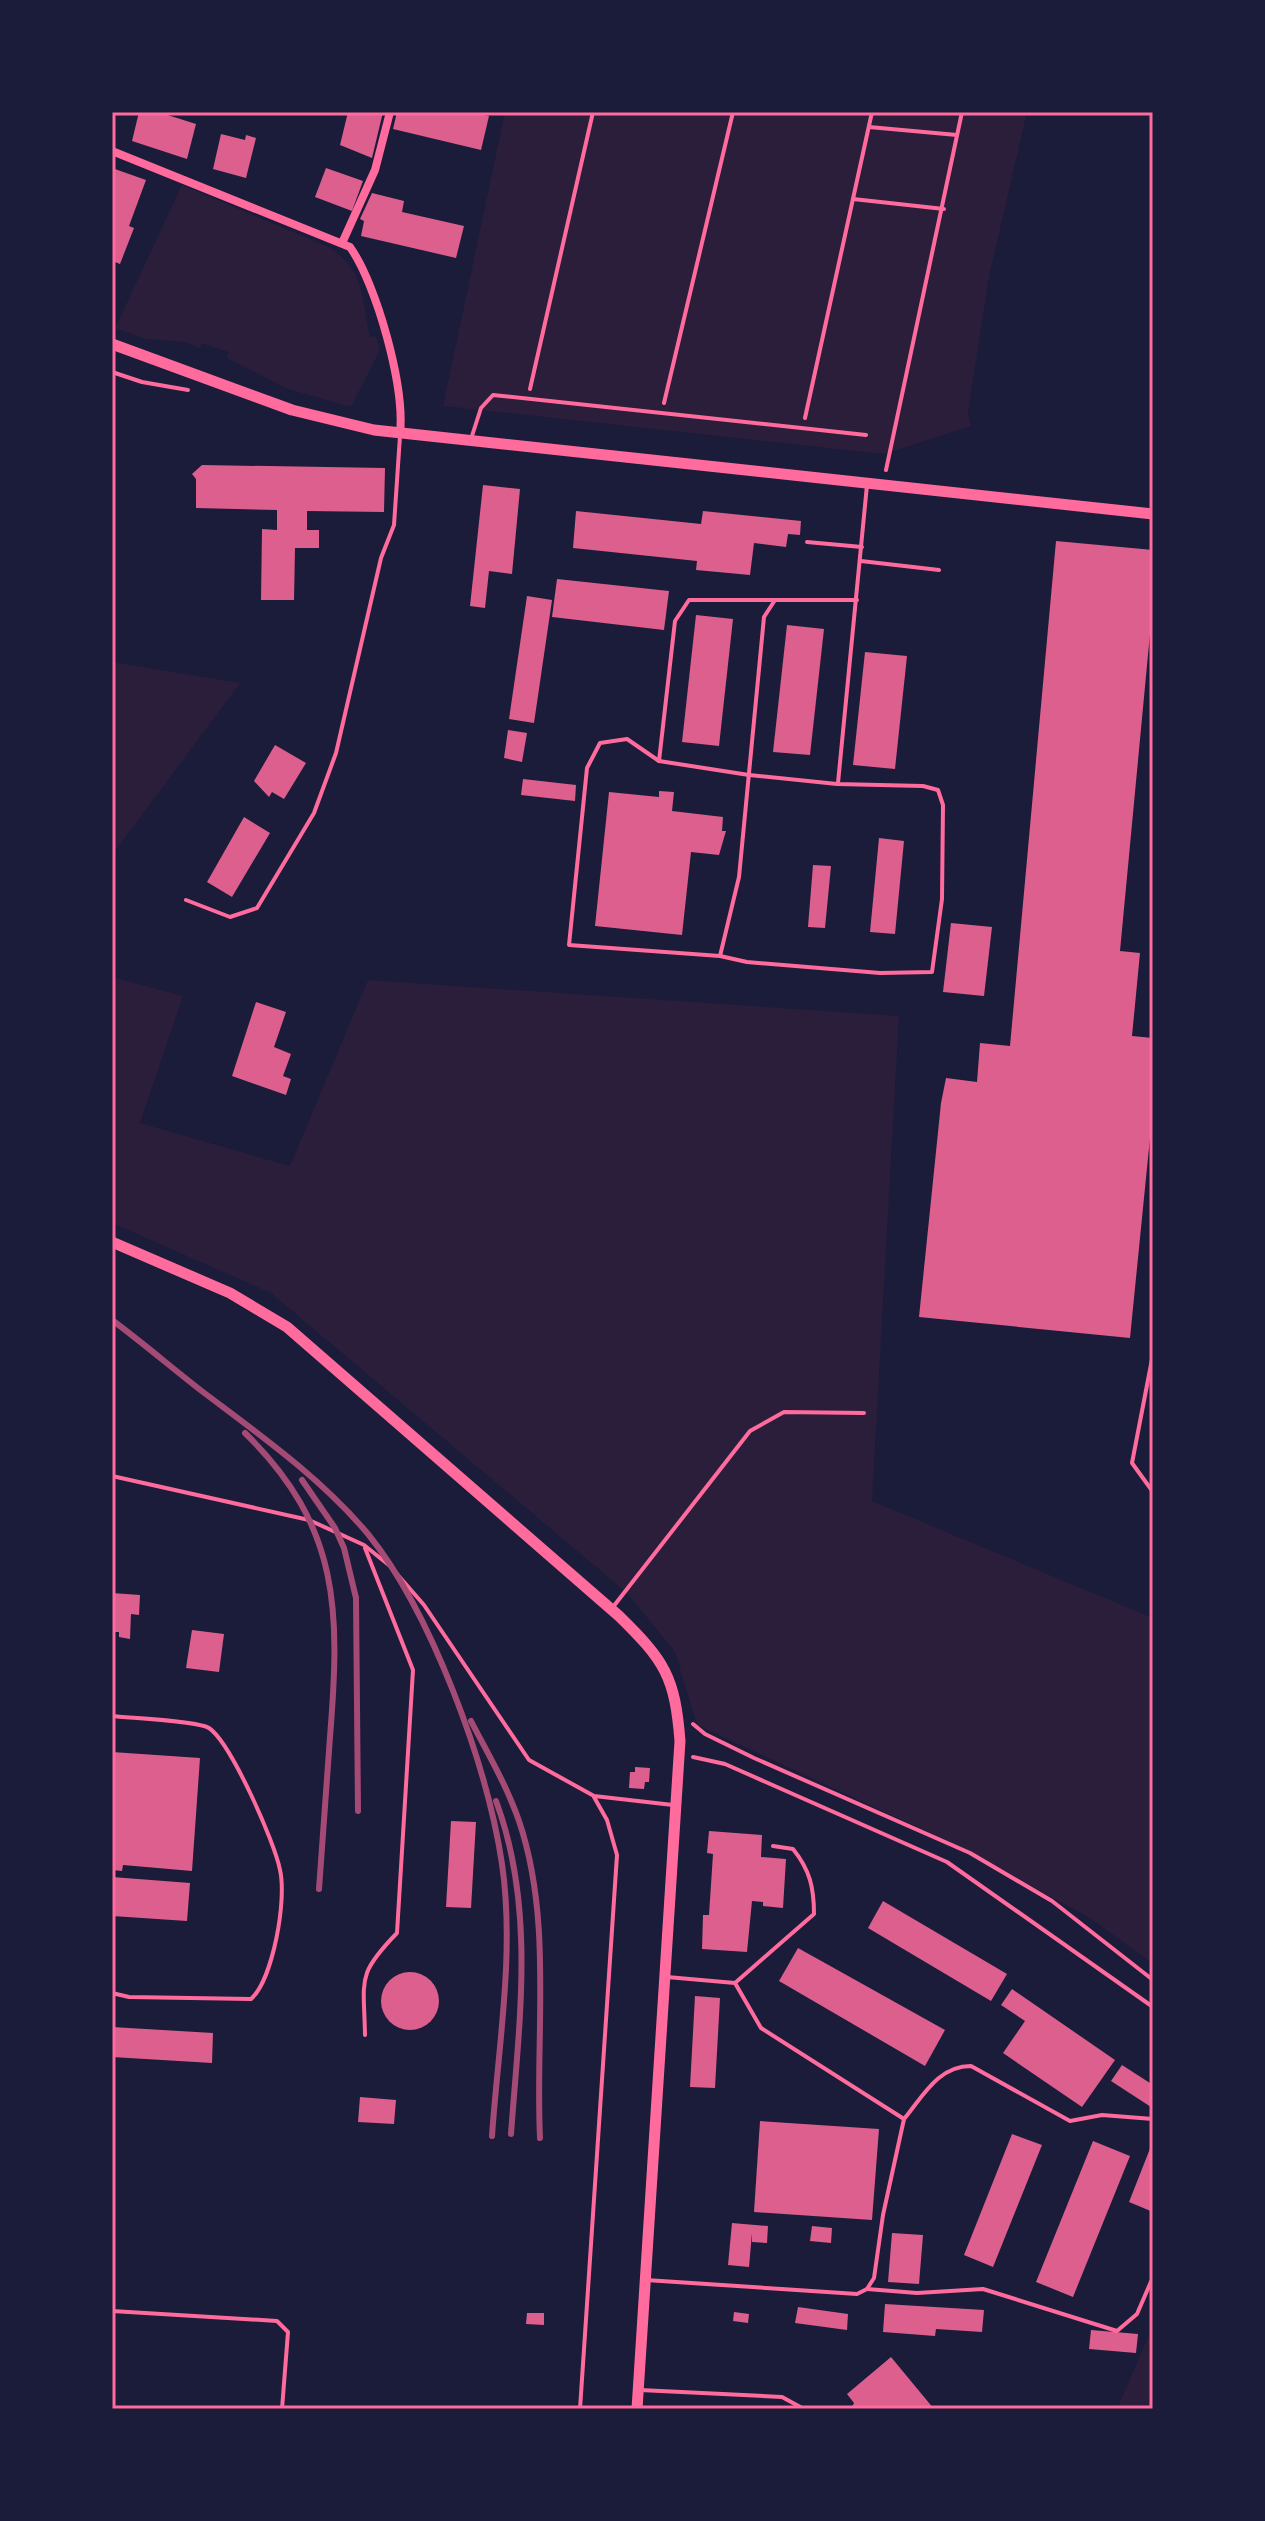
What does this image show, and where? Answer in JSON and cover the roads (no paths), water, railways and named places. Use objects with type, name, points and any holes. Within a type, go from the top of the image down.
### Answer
[{"type":"street","points":[[343,241],[375,170],[390,112]]},
{"type":"street","points":[[112,151],[343,241],[361,262],[376,297],[401,404],[400,434]]},
{"type":"street","points":[[112,344],[292,410],[400,434],[1153,514]]},
{"type":"street","points":[[112,1242],[230,1293],[287,1327],[611,1609],[658,1656],[676,1697],[679,1755],[637,2409]]},
{"type":"lane","points":[[471,441],[481,408],[493,395],[866,435]]},
{"type":"lane","points":[[186,900],[230,917],[257,908],[314,813],[336,753],[381,558],[394,525],[400,434]]},
{"type":"lane","points":[[837,784],[867,483]]},
{"type":"lane","points":[[807,542],[862,547]]},
{"type":"lane","points":[[861,561],[939,570]]},
{"type":"lane","points":[[659,761],[675,621],[689,600],[857,600]]},
{"type":"lane","points":[[720,956],[739,877],[764,617],[775,600]]},
{"type":"lane","points":[[627,739],[659,761],[749,775],[837,784],[923,786],[938,790],[943,805],[942,899],[932,972],[880,973],[747,962],[720,956],[569,945],[587,768],[600,743],[627,739]]},
{"type":"lane","points":[[1153,1354],[1132,1463],[1153,1492]]},
{"type":"lane","points":[[611,1609],[750,1431],[784,1412],[864,1413]]},
{"type":"lane","points":[[112,1476],[309,1520],[364,1545],[390,1566],[424,1605],[529,1760],[594,1796],[675,1805]]},
{"type":"lane","points":[[364,1545],[413,1670],[397,1933],[371,1960],[364,1977],[365,2035]]},
{"type":"lane","points":[[112,1716],[208,1726],[224,1743],[237,1765],[281,1871],[279,1923],[261,1989],[251,1999],[129,1997],[112,1993]]},
{"type":"lane","points":[[580,2409],[617,1855],[607,1820],[594,1796]]},
{"type":"lane","points":[[664,1976],[735,1983],[814,1914],[814,1890],[806,1864],[793,1849],[773,1846]]},
{"type":"lane","points":[[735,1983],[761,2028],[904,2119]]},
{"type":"lane","points":[[645,2280],[857,2294],[867,2289],[874,2278],[883,2215],[904,2119],[940,2075],[956,2066],[971,2066],[1070,2121],[1102,2115],[1153,2119]]},
{"type":"lane","points":[[867,2289],[917,2293],[983,2289],[1117,2331],[1137,2314],[1153,2277]]},
{"type":"lane","points":[[112,2311],[277,2321],[288,2332],[282,2409]]},
{"type":"lane","points":[[638,2390],[782,2397],[804,2409]]},
{"type":"railway","points":[[112,1320],[289,1458],[350,1514],[391,1566],[434,1646],[470,1736],[484,1781],[495,1824],[506,1897],[506,1966],[492,2136]]},
{"type":"railway","points":[[245,1433],[277,1468],[300,1503],[317,1538],[327,1573],[333,1611],[333,1692],[319,1889]]},
{"type":"railway","points":[[302,1480],[335,1528],[344,1548],[356,1598],[358,1811]]},
{"type":"railway","points":[[471,1721],[519,1821],[536,1898],[540,1978],[540,2138]]},
{"type":"railway","points":[[496,1801],[516,1883],[522,1966],[511,2134]]}]
